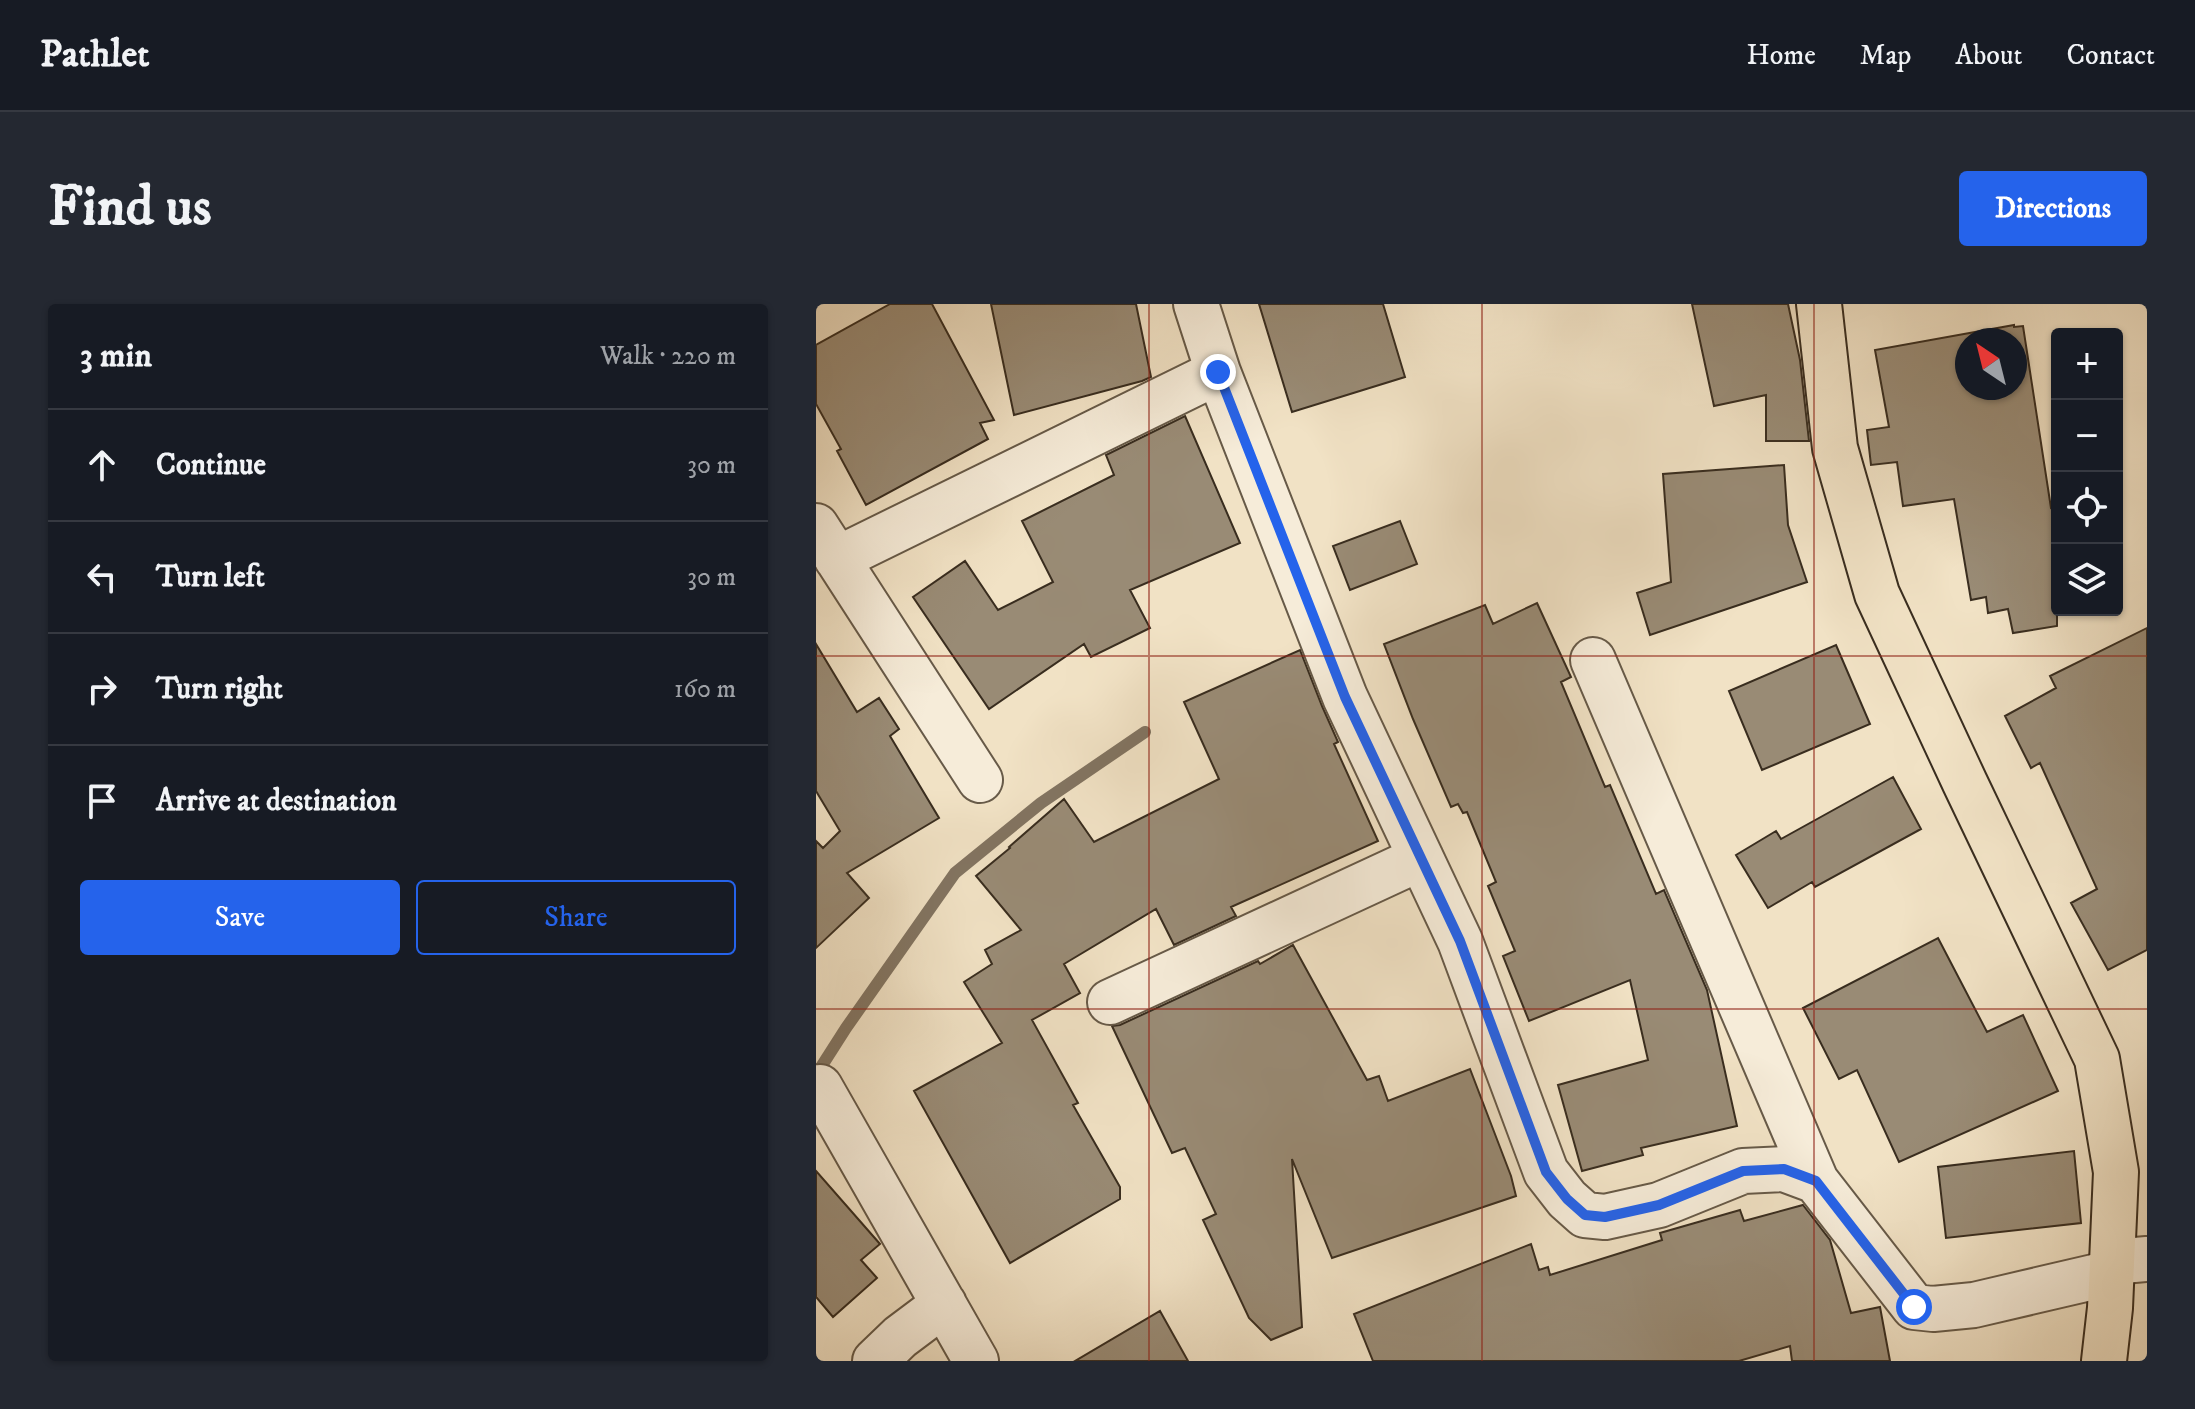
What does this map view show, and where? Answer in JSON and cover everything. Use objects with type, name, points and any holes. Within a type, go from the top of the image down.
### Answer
[{"type":"main road","points":[[1819,304],[1835,448],[1877,594],[2097,1059],[2116,1172],[2123,1265],[2110,1308],[2104,1361]]},
{"type":"street","points":[[1196,304],[1218,372],[1345,697],[1460,941],[1546,1172],[1567,1199],[1585,1215],[1605,1217],[1659,1205],[1743,1171],[1784,1169],[1816,1181]]},
{"type":"street","points":[[980,780],[826,543],[1218,372]]},
{"type":"street","points":[[1593,660],[1816,1181],[1914,1307],[1933,1309],[1974,1305],[2123,1265]]},
{"type":"street","points":[[1110,1002],[1421,858]]},
{"type":"street","points":[[820,1087],[976,1361]]},
{"type":"street","points":[[875,1361],[900,1337],[944,1304]]},
{"type":"building","points":[[890,304],[932,304],[994,420],[980,423],[988,439],[866,505],[837,451],[841,449],[816,404],[816,345]]},
{"type":"building","points":[[991,304],[1136,304],[1151,377],[1014,415]]},
{"type":"building","points":[[1259,304],[1383,304],[1405,377],[1292,412]]},
{"type":"building","points":[[1692,304],[1788,304],[1800,360],[1809,441],[1766,441],[1766,395],[1714,406]]},
{"type":"building","points":[[1955,336],[1955,400],[2027,400],[2027,352],[2051,508],[2051,616],[2057,616],[2057,626],[2013,633],[2008,609],[1988,613],[1986,597],[1971,600],[1954,499],[1903,506],[1897,462],[1871,465],[1867,430],[1889,427],[1875,350]]},
{"type":"building","points":[[1185,416],[1240,543],[1130,590],[1150,628],[1091,657],[1084,644],[989,709],[913,597],[965,561],[998,610],[1053,582],[1022,521],[1114,475],[1106,455]]},
{"type":"building","points":[[1784,465],[1788,525],[1807,582],[1650,635],[1637,593],[1671,582],[1663,474]]},
{"type":"building","points":[[1400,521],[1417,564],[1350,590],[1333,546]]},
{"type":"building","points":[[1537,603],[1571,677],[1561,682],[1605,787],[1610,785],[1656,894],[1664,890],[1707,990],[1737,1126],[1641,1148],[1643,1155],[1582,1171],[1558,1085],[1648,1060],[1630,980],[1529,1021],[1503,956],[1515,951],[1488,886],[1496,882],[1467,812],[1463,813],[1458,804],[1451,807],[1384,644],[1485,605],[1493,624]]},
{"type":"building","points":[[2147,628],[2147,950],[2108,970],[2071,903],[2097,889],[2040,763],[2031,768],[2005,716],[2056,688],[2050,676]]},
{"type":"building","points":[[816,644],[857,712],[879,698],[899,729],[890,736],[939,818],[847,873],[869,898],[816,948],[816,841],[823,848],[840,831],[816,791]]},
{"type":"building","points":[[1836,645],[1870,724],[1762,770],[1729,691]]},
{"type":"building","points":[[1300,650],[1338,742],[1334,744],[1378,841],[1231,907],[1236,916],[1174,945],[1156,909],[1064,964],[1080,993],[1032,1020],[1078,1103],[1073,1105],[1120,1187],[1120,1199],[1010,1263],[914,1091],[1002,1043],[964,982],[992,964],[985,950],[1021,930],[976,876],[1064,799],[1094,842],[1219,779],[1184,702]]},
{"type":"building","points":[[1893,777],[1921,829],[1815,887],[1812,882],[1768,908],[1736,855],[1776,831],[1781,839]]},
{"type":"building","points":[[1938,938],[1987,1032],[2023,1015],[2058,1091],[1899,1162],[1857,1070],[1839,1079],[1803,1008]]},
{"type":"building","points":[[1293,945],[1367,1080],[1379,1076],[1388,1101],[1470,1069],[1516,1196],[1332,1258],[1292,1159],[1302,1327],[1271,1340],[1249,1318],[1203,1220],[1216,1214],[1185,1148],[1172,1153],[1112,1026],[1258,961],[1260,964]]},
{"type":"building","points":[[2074,1151],[2081,1223],[1946,1238],[1938,1167]]},
{"type":"building","points":[[816,1171],[880,1244],[861,1260],[877,1278],[833,1317],[816,1297]]},
{"type":"building","points":[[1803,1205],[1830,1240],[1851,1313],[1880,1307],[1890,1361],[1792,1361],[1790,1346],[1739,1361],[1373,1361],[1354,1314],[1531,1244],[1539,1270],[1548,1267],[1550,1275],[1662,1240],[1660,1233],[1740,1210],[1744,1221]]},
{"type":"building","points":[[1160,1311],[1188,1361],[1075,1361]]},
{"type":"waterway","points":[[816,1075],[955,873],[1041,803],[1145,732]]},
{"type":"route","points":[[1218,372],[1345,697],[1460,941],[1546,1172],[1567,1199],[1585,1215],[1605,1217],[1659,1205],[1743,1171],[1784,1169],[1816,1181],[1914,1307]]}]
